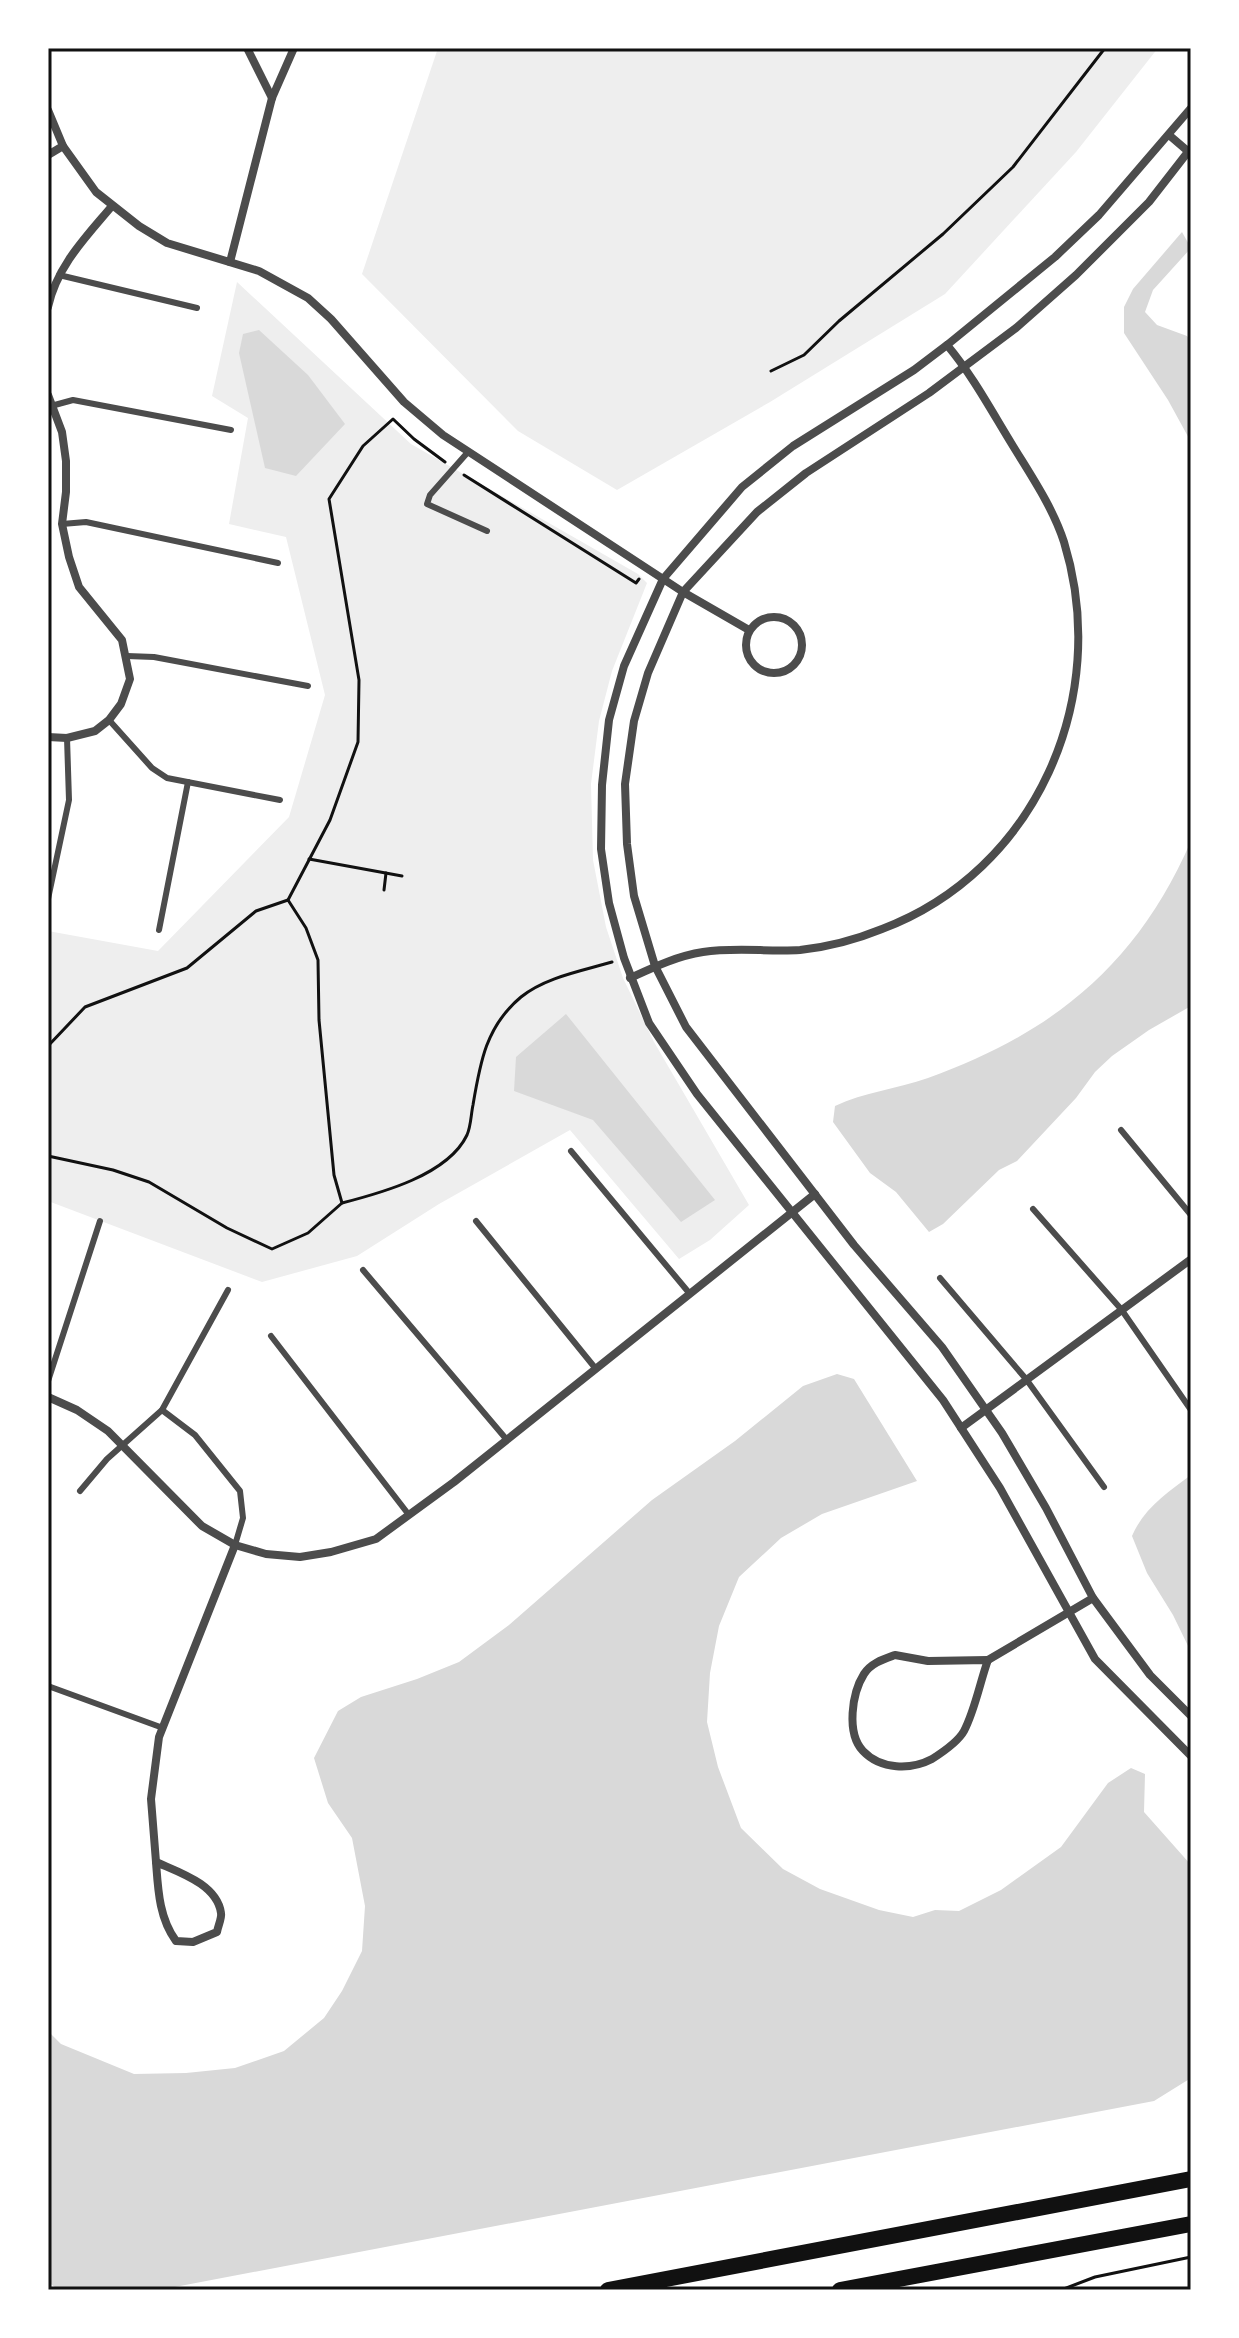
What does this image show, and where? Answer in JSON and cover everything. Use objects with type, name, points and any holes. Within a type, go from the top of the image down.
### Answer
[{"type":"main road","points":[[608,2290],[1191,2179]]},
{"type":"main road","points":[[840,2290],[1191,2224]]},
{"type":"street","points":[[247,48],[272,98]]},
{"type":"street","points":[[230,262],[272,98],[294,48]]},
{"type":"street","points":[[1191,108],[1099,215],[1055,257],[914,370],[793,446],[742,487],[663,579],[624,666],[609,720],[602,785],[601,849],[609,903],[624,958],[649,1023],[697,1094],[943,1400],[1000,1488],[1095,1659],[1191,1756]]},
{"type":"street","points":[[48,110],[63,146],[96,192],[112,206],[167,243],[259,271],[308,298],[341,330],[404,402],[443,435],[683,592],[749,630]]},
{"type":"street","points":[[1169,135],[1190,151],[1149,202],[1076,275],[965,367],[806,473],[757,512],[683,592],[648,673],[634,721],[625,784],[627,844],[634,896],[655,966],[686,1027],[854,1245],[942,1347],[986,1410],[1046,1508],[1093,1598],[1150,1675],[1191,1716]]},
{"type":"street","points":[[48,155],[63,146]]},
{"type":"street","points":[[48,307],[59,275],[73,252],[112,206]]},
{"type":"street","points":[[630,978],[655,966],[702,952],[799,950],[827,946],[856,939],[913,915],[939,901],[972,876],[996,852],[1018,825],[1054,764],[1075,697],[1079,659],[1078,623],[1067,555],[1051,508],[965,367],[947,345]]},
{"type":"street","points":[[48,395],[62,432],[66,461],[62,524],[79,587],[122,640],[130,679],[121,704],[109,720],[95,731],[67,738],[48,737]]},
{"type":"street","points":[[770,616],[787,619],[797,628],[803,647],[797,662],[788,670],[773,673],[758,669],[749,659],[745,646],[749,630],[757,621],[770,616]]},
{"type":"street","points":[[48,1397],[77,1410],[122,1444],[202,1526],[235,1545],[266,1554],[300,1557],[331,1552],[376,1539],[409,1515],[815,1194]]},
{"type":"street","points":[[961,1428],[1191,1259]]},
{"type":"street","points":[[156,1862],[194,1880],[214,1895],[222,1914],[217,1932],[193,1942],[176,1941],[167,1929],[158,1894],[151,1799],[163,1728],[235,1545]]},
{"type":"street","points":[[988,1660],[964,1733],[942,1753],[918,1766],[902,1766],[886,1765],[862,1750],[852,1725],[856,1694],[865,1672],[878,1661],[895,1655],[928,1661],[988,1660],[1093,1598]]},
{"type":"lane","points":[[59,275],[197,308]]},
{"type":"lane","points":[[51,406],[73,400],[231,430]]},
{"type":"lane","points":[[468,452],[430,495],[427,504],[487,531]]},
{"type":"lane","points":[[62,524],[86,522],[278,563]]},
{"type":"lane","points":[[127,656],[154,657],[308,686]]},
{"type":"lane","points":[[109,720],[152,768],[167,778],[280,800]]},
{"type":"lane","points":[[48,899],[69,800],[67,738]]},
{"type":"lane","points":[[159,930],[188,782]]},
{"type":"lane","points":[[1121,1130],[1191,1215]]},
{"type":"lane","points":[[571,1151],[690,1294]]},
{"type":"lane","points":[[1033,1209],[1121,1309],[1191,1410]]},
{"type":"lane","points":[[48,1381],[100,1221]]},
{"type":"lane","points":[[476,1221],[596,1369]]},
{"type":"lane","points":[[363,1270],[507,1440]]},
{"type":"lane","points":[[940,1278],[1026,1379],[1104,1487]]},
{"type":"lane","points":[[80,1491],[122,1444],[162,1410],[228,1290]]},
{"type":"lane","points":[[271,1336],[409,1515]]},
{"type":"lane","points":[[162,1410],[195,1435],[240,1491],[243,1518],[235,1545]]},
{"type":"lane","points":[[48,1686],[163,1728]]},
{"type":"path","points":[[771,371],[804,355],[1013,167],[1105,48]]},
{"type":"path","points":[[48,1046],[85,1007],[187,968],[256,911],[288,900],[330,820],[358,742],[359,680],[329,499],[363,446],[393,419],[414,439],[454,468],[636,583],[647,568]]},
{"type":"path","points":[[309,859],[402,876]]},
{"type":"path","points":[[384,890],[386,873]]},
{"type":"path","points":[[288,900],[306,928],[318,960],[319,1020],[334,1175],[342,1203]]},
{"type":"path","points":[[48,1156],[113,1170],[149,1182],[227,1228],[272,1249],[308,1233],[342,1203],[382,1193],[420,1176],[455,1153],[468,1133],[482,1052],[496,1025],[520,998],[537,986],[624,958]]},
{"type":"path","points":[[1061,2290],[1095,2277],[1191,2257]]},
{"type":"shaded area","points":[[438,48],[1158,48],[1076,152],[945,294],[770,402],[617,490],[518,431],[362,274]]},
{"type":"shaded area","points":[[1182,232],[1191,248],[1153,290],[1145,312],[1157,325],[1187,336],[1191,342],[1191,442],[1124,333],[1124,307],[1133,289]]},
{"type":"shaded area","points":[[237,282],[411,444],[638,574],[647,583],[612,671],[599,721],[591,784],[593,860],[606,927],[623,978],[654,1042],[749,1205],[710,1240],[679,1259],[570,1130],[439,1204],[357,1256],[262,1282],[48,1201],[48,931],[158,951],[289,817],[325,695],[286,537],[229,524],[248,418],[212,396]]},
{"type":"shaded area","points":[[259,330],[308,375],[345,424],[296,476],[265,468],[239,353],[243,334]]},
{"type":"shaded area","points":[[1191,841],[1191,1006],[1112,1056],[1017,1161],[999,1170],[943,1224],[929,1232],[896,1192],[870,1173],[833,1122],[835,1106],[928,1078],[973,1060],[1052,1016],[1117,959],[1145,924]]},
{"type":"shaded area","points":[[566,1014],[715,1200],[681,1222],[593,1120],[514,1091],[516,1057]]},
{"type":"shaded area","points":[[837,1374],[854,1379],[917,1481],[822,1514],[781,1538],[739,1577],[719,1626],[710,1673],[707,1722],[718,1767],[741,1828],[783,1869],[820,1889],[879,1910],[913,1917],[935,1910],[959,1911],[1001,1890],[1061,1847],[1108,1783],[1131,1768],[1145,1774],[1144,1812],[1191,1865],[1191,2078],[1154,2101],[159,2290],[59,2290],[48,2282],[48,2031],[61,2044],[134,2074],[186,2073],[235,2068],[284,2051],[324,2018],[362,1951],[365,1906],[352,1838],[328,1803],[314,1758],[338,1711],[361,1697],[459,1662],[509,1625],[652,1500],[735,1441],[803,1386]]},
{"type":"shaded area","points":[[1191,1475],[1191,1652],[1147,1573],[1132,1536],[1150,1509]]}]
